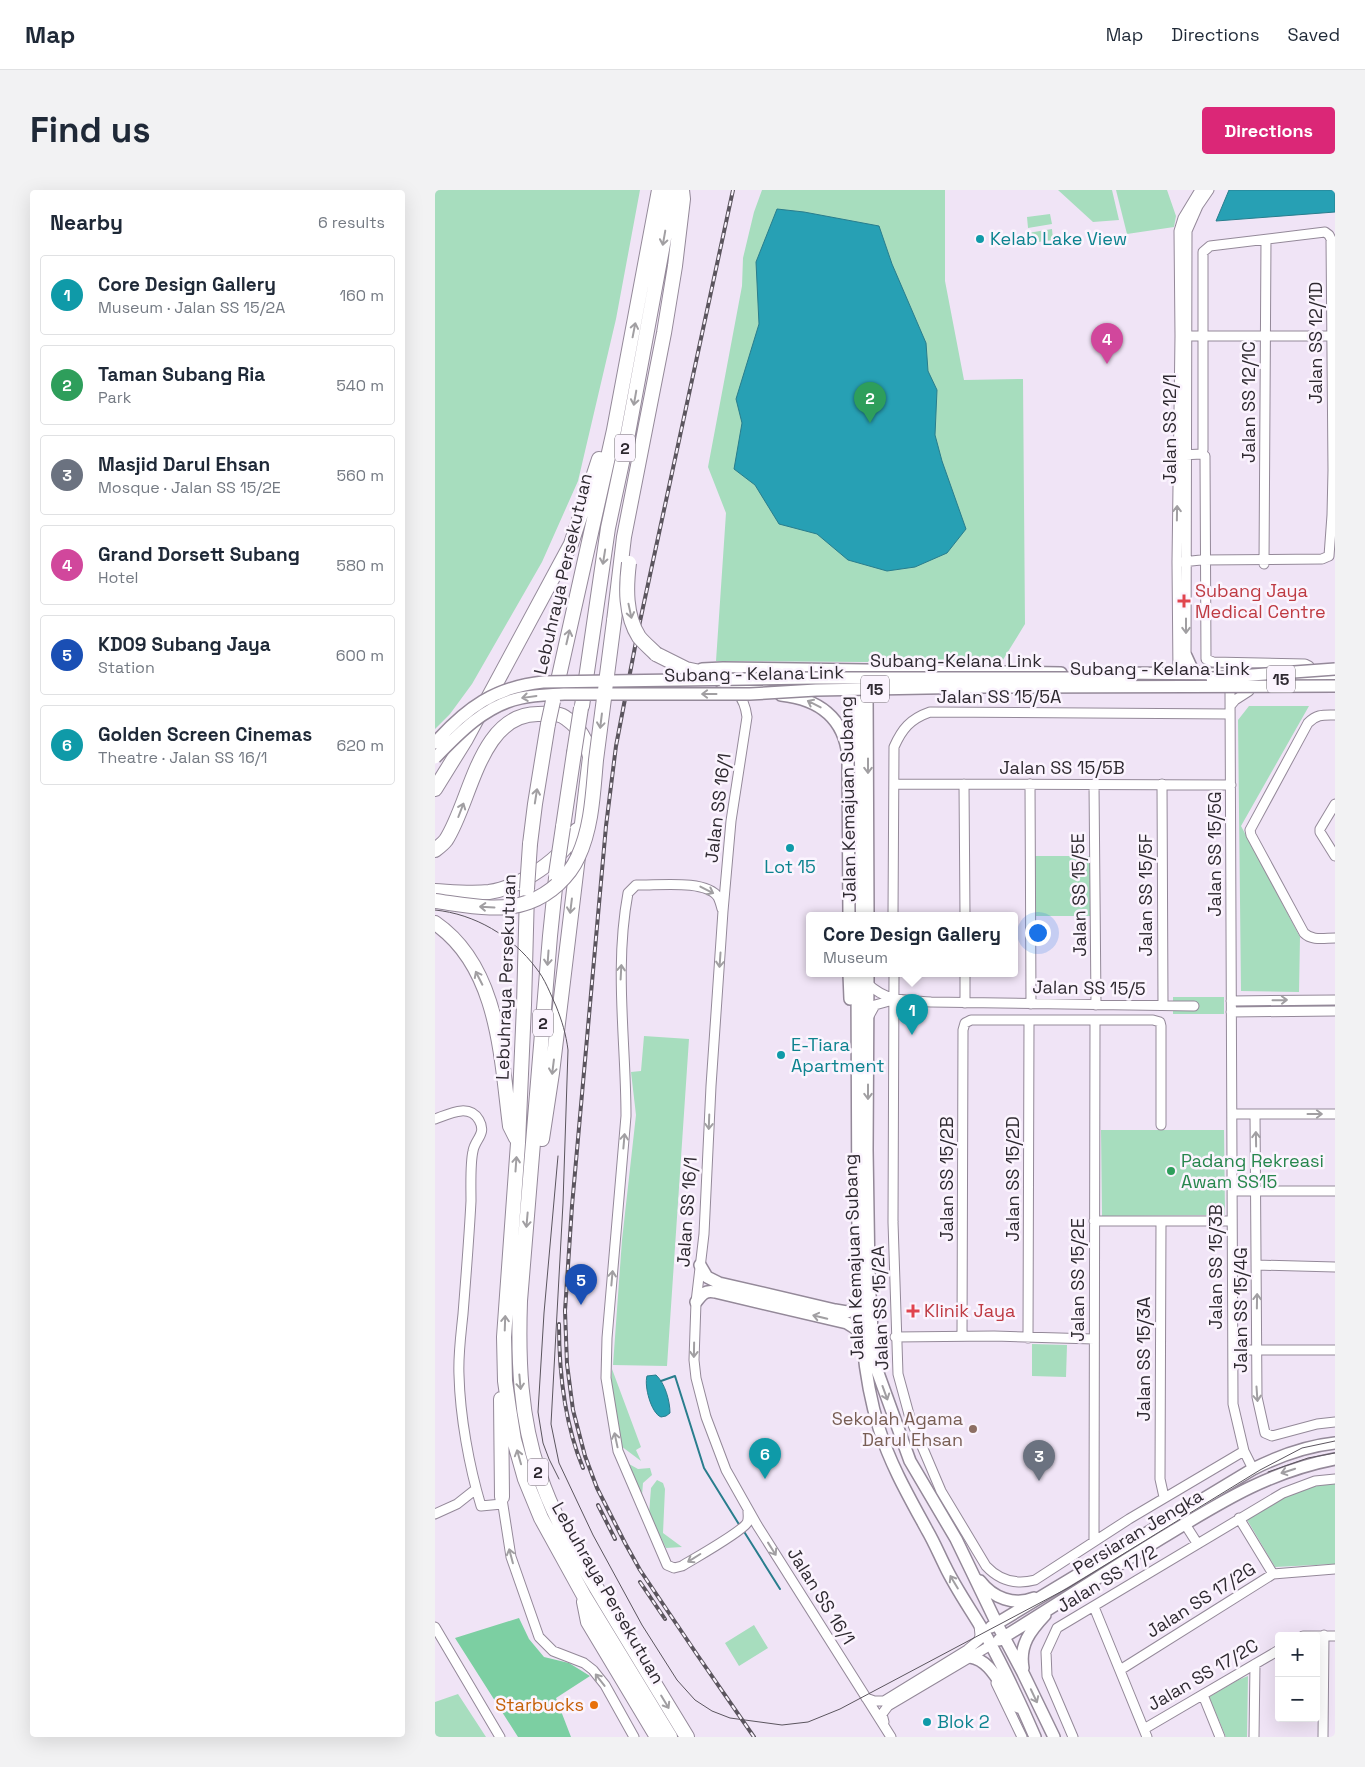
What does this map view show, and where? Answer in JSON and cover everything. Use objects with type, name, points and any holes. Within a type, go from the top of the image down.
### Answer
[{"type":"highway","name":"Lebuhraya Persekutuan","points":[[659,190],[614,430],[548,724],[537,786],[527,889],[518,1143],[506,1300],[505,1381],[514,1440],[525,1478],[541,1518],[584,1596],[670,1737]]},
{"type":"highway","name":"Lebuhraya Persekutuan","points":[[673,190],[627,439],[608,528],[556,874],[520,1301],[519,1348],[522,1401],[529,1435],[539,1474],[554,1512],[573,1550],[687,1737]]},
{"type":"highway","points":[[435,901],[504,907],[528,903],[549,892],[562,881],[577,859],[589,825],[624,537],[673,276],[683,199],[682,190]]},
{"type":"highway","points":[[435,789],[466,739],[571,544],[604,443],[614,430]]},
{"type":"highway","points":[[635,484],[638,503],[629,563],[627,592],[631,618],[641,638],[655,654],[675,665],[753,686],[858,690]]},
{"type":"highway","points":[[435,850],[445,841],[459,815],[472,778],[485,751],[506,726],[523,716],[557,714],[566,718],[582,733],[588,744],[589,758],[552,1073],[539,1158],[531,1171]]},
{"type":"highway","points":[[435,773],[445,758],[466,739]]},
{"type":"highway","points":[[435,891],[467,893],[502,889],[545,866],[559,856],[575,836],[583,805]]},
{"type":"highway","points":[[435,924],[458,943],[485,990],[495,1022],[510,1126],[518,1143]]},
{"type":"highway","points":[[502,1501],[500,1405],[505,1381]]},
{"type":"highway","points":[[584,1596],[587,1622],[657,1737]]},
{"type":"main road","points":[[1186,656],[1191,669],[1201,674]]},
{"type":"main road","points":[[693,670],[723,668],[1335,674]]},
{"type":"main road","points":[[1226,678],[1335,669]]},
{"type":"main road","points":[[858,690],[866,677],[880,670]]},
{"type":"main road","points":[[1180,689],[1182,674]]},
{"type":"main road","name":"Subang-Kelana Link","points":[[437,754],[471,707],[515,687],[543,682],[814,678],[1226,678]]},
{"type":"main road","name":"Subang - Kelana Link","points":[[1226,678],[1335,678]]},
{"type":"main road","points":[[858,690],[889,686],[1254,688],[1268,691]]},
{"type":"main road","points":[[868,717],[873,697],[878,691],[889,686]]},
{"type":"main road","name":"Subang - Kelana Link","points":[[437,754],[487,712],[519,698],[564,694],[750,694],[816,690],[983,687],[1335,686]]},
{"type":"main road","points":[[1180,689],[1335,692]]},
{"type":"main road","name":"Jalan Kemajuan Subang","points":[[857,912],[858,690],[866,690],[868,717],[868,912]]},
{"type":"main road","points":[[750,694],[779,695],[802,699],[816,705],[833,717],[844,735],[849,756],[849,912]]},
{"type":"main road","points":[[841,771],[858,771]]},
{"type":"main road","points":[[849,977],[852,1095],[857,1154]]},
{"type":"main road","name":"Jalan Kemajuan Subang","points":[[857,977],[857,1154],[860,1288],[866,1372],[879,1427],[901,1481],[945,1567],[991,1645],[1035,1737]]},
{"type":"main road","name":"Jalan Kemajuan Subang","points":[[868,979],[867,1150],[869,1276],[872,1331],[877,1370],[910,1461],[956,1539],[1023,1673],[1052,1737]]},
{"type":"main road","points":[[700,1265],[707,1277],[719,1283],[847,1312],[853,1310],[860,1288]]},
{"type":"main road","points":[[696,1302],[704,1292],[715,1292],[847,1323],[855,1328],[863,1338]]},
{"type":"main road","name":"Persiaran Jengka","points":[[981,1628],[997,1624],[1253,1469],[1277,1457],[1335,1443]]},
{"type":"main road","name":"Persiaran Jengka","points":[[991,1645],[1059,1601],[1252,1485],[1285,1472],[1335,1459]]},
{"type":"main road","points":[[928,1531],[939,1538],[943,1535],[937,1508]]},
{"type":"main road","points":[[970,1568],[987,1590],[1000,1598],[1012,1601],[1027,1600],[1051,1591]]},
{"type":"main road","points":[[1023,1673],[1021,1658],[1024,1641],[1032,1629],[1059,1601]]},
{"type":"main road","points":[[970,1657],[978,1658],[988,1666],[1009,1698],[1026,1716]]},
{"type":"main road","points":[[1042,1737],[1047,1733],[1052,1737]]},
{"type":"street","name":"Jalan SS 12/1","points":[[1183,336],[1179,231],[1183,218],[1200,190]]},
{"type":"street","name":"Jalan SS 12/1","points":[[1209,190],[1198,206],[1187,231],[1183,336],[1182,454],[1197,561],[1201,658],[1204,663],[1216,666],[1335,665]]},
{"type":"street","name":"Jalan SS 12/1D","points":[[1266,240],[1325,232],[1331,239],[1334,470],[1332,556]]},
{"type":"street","points":[[1203,450],[1203,252],[1209,246],[1266,240]]},
{"type":"street","name":"Jalan SS 12/1C","points":[[1264,562],[1266,240]]},
{"type":"street","points":[[1183,336],[1331,336]]},
{"type":"street","points":[[1182,454],[1203,454],[1205,456],[1197,561],[1264,562],[1322,559],[1332,556]]},
{"type":"street","name":"Jalan SS 12/1","points":[[1182,674],[1186,656],[1197,561]]},
{"type":"street","name":"Jalan SS 12/1","points":[[1182,674],[1197,561]]},
{"type":"street","name":"Jalan SS 16/1","points":[[693,670],[739,693],[745,703],[747,717],[731,821],[723,911],[711,1086],[707,1190],[696,1302],[694,1360],[696,1378],[706,1417],[726,1470],[747,1508],[891,1737]]},
{"type":"street","name":"Jalan SS 15/5G","points":[[1231,691],[1231,1001]]},
{"type":"street","points":[[1231,710],[1235,700],[1249,691]]},
{"type":"street","name":"Jalan SS 15/5A","points":[[893,912],[894,747],[901,732],[917,717],[930,712],[1231,710]]},
{"type":"street","points":[[1335,715],[1314,717],[1308,723],[1250,830],[1304,933],[1308,937],[1313,938],[1335,938]]},
{"type":"street","name":"Jalan SS 15/5B","points":[[894,784],[1231,784]]},
{"type":"street","points":[[964,784],[965,912]]},
{"type":"street","points":[[1030,784],[1031,1004]]},
{"type":"street","name":"Jalan SS 15/5E","points":[[1094,784],[1096,1005]]},
{"type":"street","name":"Jalan SS 15/5F","points":[[1162,784],[1163,1005]]},
{"type":"street","points":[[1335,804],[1320,832],[1335,856]]},
{"type":"street","points":[[723,911],[718,897],[701,886],[642,885],[636,886],[628,893],[620,994],[626,1116],[606,1365],[618,1451],[667,1565],[674,1568],[683,1566],[735,1532],[749,1518],[747,1508]]},
{"type":"street","points":[[893,977],[894,1000]]},
{"type":"street","points":[[965,977],[965,1003]]},
{"type":"street","name":"Jalan SS 15/5","points":[[868,979],[881,995],[894,1000]]},
{"type":"street","name":"Jalan SS 15/5","points":[[868,1017],[875,1005],[894,1000],[965,1003],[1194,1006]]},
{"type":"street","name":"Jalan SS 15/2A","points":[[894,1000],[893,1222],[895,1337],[898,1374],[910,1418],[941,1491],[986,1566],[992,1572],[1009,1580],[1026,1582],[1035,1580],[1094,1540],[1243,1451]]},
{"type":"street","points":[[1231,1001],[1335,1000]]},
{"type":"street","name":"Jalan SS 15/3B","points":[[1231,1001],[1233,1404],[1243,1451],[1253,1469]]},
{"type":"street","points":[[1231,1012],[1335,1011]]},
{"type":"street","name":"Jalan SS 15/2B","points":[[962,1336],[963,1030],[965,1023],[971,1020],[1029,1020]]},
{"type":"street","points":[[1029,1020],[1153,1020],[1160,1022],[1161,1126]]},
{"type":"street","name":"Jalan SS 15/2D","points":[[1028,1338],[1029,1020]]},
{"type":"street","name":"Jalan SS 15/2E","points":[[1094,1540],[1095,1020]]},
{"type":"street","points":[[435,1119],[459,1110],[465,1110],[476,1117],[483,1131],[473,1150],[470,1229],[459,1374],[460,1398],[476,1489],[481,1506],[502,1501],[511,1557],[539,1637],[553,1651],[584,1663],[593,1670],[605,1685],[634,1737]]},
{"type":"street","points":[[1232,1114],[1335,1114]]},
{"type":"street","name":"Jalan SS 15/4G","points":[[1255,1114],[1257,1398],[1265,1433],[1272,1436],[1317,1424],[1335,1422]]},
{"type":"street","points":[[1232,1191],[1335,1191]]},
{"type":"street","points":[[1094,1221],[1232,1220]]},
{"type":"street","name":"Jalan SS 15/3A","points":[[1161,1221],[1160,1479],[1164,1497]]},
{"type":"street","points":[[1257,1265],[1335,1267]]},
{"type":"street","points":[[895,1337],[962,1336],[1094,1339]]},
{"type":"street","points":[[1233,1350],[1335,1350]]},
{"type":"street","name":"Jalan SS 17/2","points":[[1073,1737],[1047,1676],[1046,1652],[1057,1628],[1283,1493],[1315,1481],[1335,1479]]},
{"type":"street","points":[[435,1514],[457,1504],[476,1489]]},
{"type":"street","points":[[1239,1518],[1273,1574]]},
{"type":"street","points":[[1185,1524],[1197,1543]]},
{"type":"street","name":"Jalan SS 17/2G","points":[[1120,1670],[1273,1574],[1335,1569]]},
{"type":"street","points":[[1094,1607],[1146,1733]]},
{"type":"street","points":[[435,1627],[500,1737]]},
{"type":"street","points":[[866,1698],[874,1701],[884,1701],[967,1650],[979,1640],[981,1628]]},
{"type":"street","points":[[1320,1635],[1335,1636]]},
{"type":"street","points":[[1323,1737],[1324,1635]]},
{"type":"street","name":"Persiaran Jengka","points":[[885,1727],[882,1714],[888,1706],[991,1645]]},
{"type":"street","name":"Jalan SS 17/2C","points":[[1146,1733],[1203,1695],[1275,1652]]},
{"type":"street","points":[[1253,1737],[1255,1664]]},
{"type":"street","points":[[988,1666],[1022,1737]]},
{"type":"street","points":[[1203,1695],[1220,1737]]},
{"type":"green space","points":[[435,190],[640,190],[616,319],[578,481],[542,562],[472,684],[450,714],[435,729]]},
{"type":"green space","points":[[762,190],[945,190],[945,281],[964,380],[1023,379],[1025,624],[1001,663],[716,661],[726,513],[708,467],[742,286],[743,258],[754,212]]},
{"type":"green space","points":[[1058,190],[1112,190],[1119,220],[1093,222]]},
{"type":"green space","points":[[1116,190],[1167,190],[1176,216],[1174,227],[1127,234]]},
{"type":"green space","points":[[1050,214],[1052,224],[1028,228],[1027,217]]},
{"type":"green space","points":[[1052,229],[1053,240],[1030,243],[1028,233]]},
{"type":"green space","points":[[1249,706],[1309,706],[1241,826],[1300,937],[1299,992],[1241,991],[1238,720]]},
{"type":"green space","points":[[1032,856],[1092,856],[1092,916],[1032,916]]},
{"type":"green space","points":[[1173,997],[1224,997],[1224,1014],[1173,1014]]},
{"type":"green space","points":[[644,1036],[689,1039],[667,1366],[613,1365],[622,1240],[636,1115],[631,1072],[641,1071]]},
{"type":"green space","name":"Padang Rekreasi Awam SS15","points":[[1101,1130],[1224,1130],[1225,1215],[1102,1216]]},
{"type":"green space","points":[[1032,1344],[1067,1345],[1066,1377],[1032,1376]]},
{"type":"green space","points":[[612,1369],[641,1447],[636,1450],[641,1461],[621,1446],[611,1383]]},
{"type":"green space","points":[[629,1464],[638,1469],[650,1468],[652,1475],[643,1483],[642,1495]]},
{"type":"green space","points":[[657,1480],[663,1483],[665,1489],[663,1533],[682,1547],[666,1548],[649,1514],[651,1488]]},
{"type":"green space","points":[[1335,1483],[1335,1564],[1275,1567],[1246,1518],[1280,1497],[1312,1487]]},
{"type":"green space","points":[[519,1618],[529,1639],[544,1657],[569,1663],[590,1676],[556,1698],[571,1737],[518,1737],[455,1638]]},
{"type":"green space","points":[[754,1625],[768,1648],[739,1666],[725,1643]]},
{"type":"green space","points":[[1248,1676],[1247,1737],[1226,1737],[1209,1697]]},
{"type":"green space","points":[[458,1694],[486,1737],[435,1737],[435,1702]]},
{"type":"water","points":[[1229,190],[1335,190],[1335,212],[1216,221]]},
{"type":"water","points":[[777,209],[879,226],[892,264],[926,343],[928,371],[937,390],[935,435],[966,529],[947,553],[915,567],[887,571],[848,560],[817,534],[779,524],[755,485],[734,469],[742,423],[736,399],[759,324],[756,262]]},
{"type":"water","points":[[656,1375],[664,1387],[670,1408],[670,1413],[661,1417],[651,1405],[646,1380],[647,1376]]},
{"type":"waterway","points":[[661,1381],[675,1376],[704,1468],[740,1526]]},
{"type":"waterway","points":[[743,1530],[780,1589]]},
{"type":"tram line","points":[[435,910],[450,912],[478,922],[491,928],[516,946],[542,977],[560,1017],[568,1050],[563,1203],[551,1424],[559,1463],[593,1535],[642,1625],[677,1680],[695,1700],[712,1711],[730,1718],[782,1725],[808,1722],[840,1709],[1068,1588],[1260,1470],[1302,1448],[1335,1441]]},
{"type":"tram line","points":[[558,1156],[544,1313],[538,1412],[543,1443],[559,1479]]},
{"type":"tram line","points":[[1268,1472],[1308,1458],[1335,1453]]},
{"type":"railway","points":[[733,190],[639,626],[616,746],[606,826],[572,1206],[565,1311],[567,1364],[573,1410],[585,1456],[597,1488],[640,1570],[754,1737]]},
{"type":"railway","points":[[559,1324],[560,1361],[564,1397],[571,1433],[583,1468]]},
{"type":"railway","points":[[598,1505],[615,1539]]},
{"type":"railway","points":[[640,1582],[665,1619]]},
{"type":"place","name":"Kelab Lake View","points":[[980,239]]},
{"type":"place","name":"Grand Dorsett Subang","points":[[1107,364]]},
{"type":"place","name":"Taman Subang Ria","points":[[870,423]]},
{"type":"place","name":"Subang Jaya Medical Centre","points":[[1184,601]]},
{"type":"place","name":"Lot 15","points":[[790,848]]},
{"type":"place","name":"Core Design Gallery","points":[[912,1035]]},
{"type":"place","name":"E-Tiara Apartment","points":[[781,1055]]},
{"type":"place","name":"Padang Rekreasi Awam SS15","points":[[1171,1171]]},
{"type":"place","name":"KD09 Subang Jaya","points":[[581,1305]]},
{"type":"place","name":"Klinik Jaya","points":[[913,1311]]},
{"type":"place","name":"Sekolah Agama Darul Ehsan","points":[[973,1429]]},
{"type":"place","name":"Golden Screen Cinemas","points":[[765,1479]]},
{"type":"place","name":"Masjid Darul Ehsan","points":[[1039,1481]]},
{"type":"place","name":"Starbucks","points":[[594,1705]]},
{"type":"place","name":"Blok 2","points":[[927,1722]]}]
